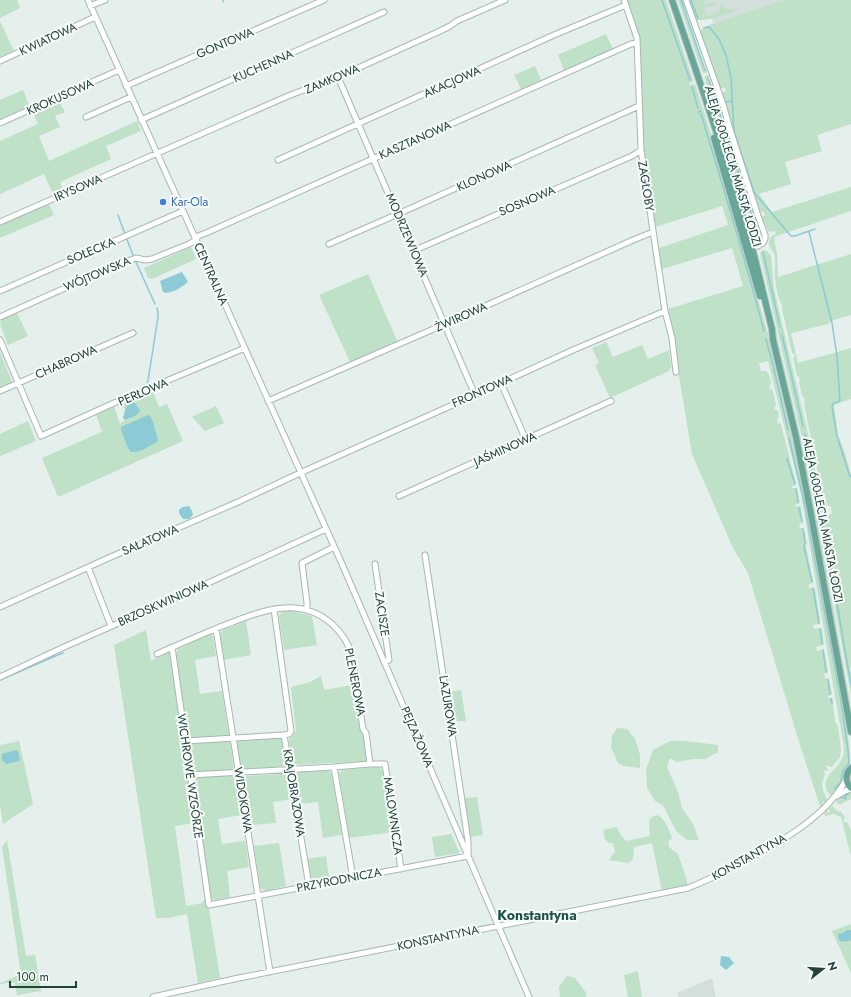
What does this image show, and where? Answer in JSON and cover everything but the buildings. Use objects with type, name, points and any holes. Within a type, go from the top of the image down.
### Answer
[{"type":"main road","name":"ALEJA 600-LECIA MIASTA ŁODZI","points":[[668,0],[749,249],[772,329],[773,340],[794,430],[810,509],[851,740]]},
{"type":"main road","name":"ALEJA 600-LECIA MIASTA ŁODZI","points":[[672,0],[737,196],[749,249]]},
{"type":"main road","points":[[851,768],[847,774],[846,780],[851,789]]},
{"type":"street","name":"CENTRALNA","points":[[88,0],[334,548]]},
{"type":"street","points":[[90,6],[105,0]]},
{"type":"street","name":"GONTOWA","points":[[126,86],[324,0]]},
{"type":"street","name":"ZAMKOWA","points":[[157,154],[288,96],[338,77],[505,0]]},
{"type":"street","points":[[686,0],[723,104],[764,231],[765,238],[762,243],[759,246],[749,249]]},
{"type":"street","name":"ZAGŁOBY","points":[[625,2],[636,34],[641,150],[665,310],[672,338],[676,372]]},
{"type":"street","name":"AKACJOWA","points":[[278,160],[625,2]]},
{"type":"street","name":"KUCHENNA","points":[[141,120],[384,12]]},
{"type":"street","name":"KWIATOWA","points":[[0,61],[95,17]]},
{"type":"street","name":"KASZTANOWA","points":[[196,240],[198,236],[631,44],[637,43]]},
{"type":"street","name":"KROKUSOWA","points":[[0,123],[119,70]]},
{"type":"street","name":"MODRZEWIOWA","points":[[338,77],[475,395]]},
{"type":"street","points":[[86,117],[131,97]]},
{"type":"street","name":"KLONOWA","points":[[328,244],[639,106]]},
{"type":"street","name":"SOSNOWA","points":[[413,250],[632,156],[641,150]]},
{"type":"street","name":"IRYSOWA","points":[[0,222],[157,154]]},
{"type":"street","name":"SOŁECKA","points":[[0,291],[183,211]]},
{"type":"street","name":"ŻWIROWA","points":[[268,401],[653,232]]},
{"type":"street","name":"WÓJTOWSKA","points":[[0,317],[112,267],[136,258],[145,260],[152,259],[196,240]]},
{"type":"street","name":"FRONTOWA","points":[[300,472],[665,310]]},
{"type":"street","name":"CHABROWA","points":[[0,391],[133,333]]},
{"type":"street","points":[[0,340],[18,383]]},
{"type":"street","name":"PERŁOWA","points":[[18,383],[41,436],[114,403],[244,348]]},
{"type":"street","points":[[501,383],[526,440]]},
{"type":"street","name":"JAŚMINOWA","points":[[399,496],[611,401]]},
{"type":"street","name":"SAŁATOWA","points":[[0,607],[238,502],[300,472]]},
{"type":"street","name":"BRZOSKWINIOWA","points":[[0,677],[326,529]]},
{"type":"street","points":[[307,610],[302,563],[334,548]]},
{"type":"street","name":"PEJZAŻOWA","points":[[334,548],[385,662],[528,997]]},
{"type":"street","name":"LAZUROWA","points":[[425,555],[468,841],[468,856]]},
{"type":"street","name":"ZACISZE","points":[[375,564],[389,660],[385,662]]},
{"type":"street","points":[[88,567],[111,626]]},
{"type":"street","name":"PLENEROWA","points":[[157,654],[261,612],[274,609],[291,608],[307,610],[319,614],[342,634],[349,646],[352,655],[364,729],[366,733],[370,764]]},
{"type":"street","name":"KRAJOBRAZOWA","points":[[274,609],[291,731],[289,734],[284,735],[309,886]]},
{"type":"street","name":"WIDOKOWA","points":[[216,629],[270,972]]},
{"type":"street","name":"WICHROWE WZGÓRZE","points":[[172,647],[209,905]]},
{"type":"street","points":[[185,741],[284,735]]},
{"type":"street","points":[[190,775],[370,764]]},
{"type":"street","name":"MALOWNICZA","points":[[370,764],[386,764],[401,869]]},
{"type":"street","points":[[334,767],[353,878]]},
{"type":"street","points":[[834,798],[846,780]]},
{"type":"street","points":[[834,798],[851,789]]},
{"type":"street","name":"KONSTANTYNA","points":[[153,997],[688,888],[702,883],[770,848],[793,833],[822,810],[834,798]]},
{"type":"street","name":"PRZYRODNICZA","points":[[209,905],[468,856]]},
{"type":"shaded area","points":[[689,0],[794,0],[714,26],[711,17],[700,19]]},
{"type":"shaded area","points":[[712,978],[716,997],[679,997],[677,993]]},
{"type":"green space","points":[[0,0],[17,0],[20,8],[0,18]]},
{"type":"green space","points":[[626,0],[666,0],[693,80],[693,82],[689,83],[690,85],[695,84],[709,128],[774,355],[804,490],[849,743],[850,763],[844,773],[842,782],[833,794],[830,795],[827,790],[826,781],[841,760],[844,754],[844,747],[801,494],[768,361],[759,363],[761,371],[766,371],[770,377],[771,385],[769,386],[773,391],[776,404],[774,407],[775,410],[778,411],[778,423],[781,425],[796,483],[796,485],[792,486],[792,488],[797,488],[800,503],[795,505],[796,507],[801,507],[803,522],[799,525],[800,528],[804,529],[813,581],[813,583],[809,584],[809,588],[815,589],[820,621],[820,624],[813,625],[814,629],[822,629],[824,643],[823,645],[816,647],[817,651],[824,650],[828,671],[824,674],[825,679],[829,679],[832,694],[828,696],[828,698],[833,699],[835,722],[838,726],[841,750],[840,757],[832,767],[828,765],[826,766],[828,770],[823,771],[825,774],[822,783],[823,790],[828,802],[822,803],[824,805],[821,809],[748,573],[733,548],[692,454],[668,309],[743,286],[732,248],[662,269],[659,248],[728,225],[722,206],[655,227],[643,149],[639,58]]},
{"type":"green space","points":[[678,0],[684,0],[685,6],[683,7],[705,70],[707,69],[706,73],[703,73],[702,71]]},
{"type":"green space","points":[[688,0],[704,0],[706,5],[716,1],[717,4],[705,8],[705,14],[708,16],[720,11],[719,7],[721,6],[719,1],[726,8],[735,9],[735,11],[715,18],[698,20],[692,12]]},
{"type":"green space","points":[[785,0],[851,0],[851,124],[817,135],[822,151],[785,162],[791,184],[759,194],[772,212],[851,187],[851,211],[774,238],[777,254],[778,277],[851,254],[851,315],[833,320],[828,324],[791,333],[798,363],[851,348],[851,399],[835,404],[834,406],[838,435],[851,475],[851,695],[807,460],[760,254],[761,251],[766,250],[771,256],[774,289],[808,434],[824,516],[832,514],[831,506],[826,506],[824,501],[826,499],[823,496],[820,483],[822,479],[819,478],[804,404],[805,401],[804,397],[802,396],[799,382],[800,380],[797,376],[793,358],[795,356],[792,353],[782,306],[778,297],[775,278],[775,255],[769,245],[770,237],[776,234],[775,231],[769,232],[762,218],[765,215],[764,212],[759,211],[731,127],[722,93],[726,91],[725,88],[720,88],[711,64],[713,63],[710,61],[700,33],[706,26]]},
{"type":"green space","points":[[0,21],[14,51],[0,57]]},
{"type":"green space","points":[[606,34],[613,49],[564,70],[558,55]]},
{"type":"green space","points":[[535,66],[541,80],[521,89],[514,75]]},
{"type":"green space","points":[[707,75],[710,77],[708,78],[716,102],[718,102],[712,84],[721,107],[725,123],[720,107],[718,108],[726,135],[728,134],[760,229],[761,237],[757,240],[705,79],[705,76]]},
{"type":"green space","points":[[23,90],[30,107],[0,120],[0,100]]},
{"type":"green space","points":[[58,99],[65,112],[55,116],[60,127],[39,136],[49,161],[137,121],[141,131],[106,146],[111,159],[60,182],[63,190],[53,194],[44,174],[0,194],[0,141],[38,124],[32,110]]},
{"type":"green space","points":[[49,204],[54,215],[0,238],[0,225]]},
{"type":"green space","points":[[191,247],[196,259],[152,279],[148,278],[144,268]]},
{"type":"green space","points":[[758,254],[811,487],[850,701],[849,704],[805,468],[757,257]]},
{"type":"green space","points":[[368,274],[398,343],[350,362],[319,295]]},
{"type":"green space","points":[[17,313],[28,336],[8,345],[0,324],[2,319]]},
{"type":"green space","points":[[606,342],[613,357],[642,345],[648,359],[669,350],[671,367],[669,371],[610,398],[595,365],[599,363],[592,348]]},
{"type":"green space","points":[[0,352],[13,384],[0,390]]},
{"type":"green space","points":[[153,391],[159,407],[167,404],[183,441],[58,497],[42,458],[102,432],[96,414],[114,406],[120,424],[125,420],[130,419],[139,408],[136,405],[128,404],[125,409],[117,404]]},
{"type":"green space","points":[[216,406],[224,423],[205,431],[192,417]]},
{"type":"green space","points":[[28,421],[36,441],[0,456],[0,434]]},
{"type":"green space","points":[[282,611],[292,611],[312,616],[317,645],[284,650],[279,616]]},
{"type":"green space","points":[[246,621],[251,655],[223,660],[220,633],[223,630]]},
{"type":"green space","points":[[146,630],[151,661],[170,652],[194,823],[175,826],[186,906],[202,903],[205,899],[205,903],[209,909],[220,978],[198,983],[187,914],[168,918],[156,918],[114,645]]},
{"type":"green space","points":[[210,634],[213,636],[216,656],[195,660],[200,694],[222,691],[241,815],[218,819],[222,844],[245,841],[249,867],[227,871],[230,897],[215,900],[211,898],[176,654],[178,649]]},
{"type":"green space","points":[[321,676],[324,690],[353,685],[367,761],[293,765],[289,740],[296,731],[291,687],[310,682]]},
{"type":"green space","points":[[461,690],[466,721],[457,721],[452,718],[449,692]]},
{"type":"green space","points":[[617,728],[627,729],[635,739],[640,755],[640,768],[624,766],[618,763],[611,747],[612,736]]},
{"type":"green space","points":[[283,738],[287,766],[240,770],[236,743],[240,740]]},
{"type":"green space","points":[[19,741],[33,804],[3,824],[0,804],[0,745]]},
{"type":"green space","points":[[670,741],[685,741],[718,745],[718,752],[705,759],[693,759],[677,762],[670,758],[667,767],[678,792],[682,808],[693,824],[699,840],[687,840],[676,831],[663,805],[655,801],[647,788],[646,770],[653,750]]},
{"type":"green space","points":[[379,767],[383,771],[393,832],[349,838],[339,774],[342,770]]},
{"type":"green space","points":[[329,771],[332,774],[342,835],[323,838],[318,802],[299,804],[294,777],[299,772]]},
{"type":"green space","points":[[284,774],[288,777],[291,799],[273,802],[276,823],[251,825],[244,778],[247,776]]},
{"type":"green space","points":[[851,791],[851,799],[838,804],[836,801],[837,798]]},
{"type":"green space","points":[[477,797],[483,835],[470,837],[465,798]]},
{"type":"green space","points":[[832,806],[839,812],[840,811],[845,817],[843,820],[844,822],[847,822],[851,830],[851,856],[841,817],[834,814],[825,816],[824,813],[827,810],[829,813],[830,811],[828,809]]},
{"type":"green space","points":[[658,815],[668,828],[672,838],[668,842],[670,848],[678,854],[687,880],[687,885],[662,891],[652,843],[634,847],[633,859],[629,863],[609,860],[615,851],[613,843],[608,843],[605,839],[603,830],[617,827],[620,834],[626,841],[650,836],[649,820]]},
{"type":"green space","points":[[451,834],[460,853],[435,857],[432,837]]},
{"type":"green space","points":[[7,840],[26,956],[35,955],[41,991],[17,995],[15,982],[0,984],[21,974],[2,847]]},
{"type":"green space","points":[[279,843],[286,886],[265,891],[260,887],[254,846]]},
{"type":"green space","points":[[326,856],[329,877],[314,881],[310,878],[307,859]]},
{"type":"green space","points":[[851,924],[851,973],[832,931]]},
{"type":"green space","points":[[638,971],[642,997],[628,997],[624,975]]},
{"type":"green space","points":[[567,976],[575,978],[587,994],[586,997],[560,997],[559,987]]},
{"type":"water","points":[[182,272],[188,282],[173,291],[166,293],[163,292],[160,281]]},
{"type":"water","points":[[130,399],[134,401],[140,411],[133,417],[125,420],[123,418]]},
{"type":"water","points":[[148,415],[153,422],[158,440],[144,449],[131,452],[128,448],[121,427]]},
{"type":"water","points":[[189,506],[193,515],[189,519],[183,519],[179,513],[179,510],[183,507]]},
{"type":"water","points":[[16,750],[18,751],[19,761],[6,764],[2,760],[2,754]]},
{"type":"water","points":[[851,930],[851,940],[846,942],[840,941],[838,934]]},
{"type":"water","points":[[721,956],[729,957],[734,963],[726,970],[720,965]]},
{"type":"waterway","points":[[662,0],[690,80]]},
{"type":"waterway","points":[[681,0],[705,70]]},
{"type":"waterway","points":[[691,0],[698,19]]},
{"type":"waterway","points":[[704,28],[709,27],[719,39],[726,55],[731,78],[734,131],[754,192],[791,236],[815,229]]},
{"type":"waterway","points":[[708,78],[717,102]]},
{"type":"waterway","points":[[692,87],[698,108]]},
{"type":"waterway","points":[[726,102],[732,101]]},
{"type":"waterway","points":[[715,106],[719,105]]},
{"type":"waterway","points":[[718,108],[759,238]]},
{"type":"waterway","points":[[701,114],[742,249],[764,331]]},
{"type":"waterway","points":[[118,215],[125,234]]},
{"type":"waterway","points":[[809,232],[832,323],[837,356],[840,401],[833,404],[832,407],[837,436],[851,477]]},
{"type":"waterway","points":[[126,237],[133,255]]},
{"type":"waterway","points":[[763,252],[780,327]]},
{"type":"waterway","points":[[135,260],[155,304]]},
{"type":"waterway","points":[[147,387],[158,317],[157,308]]},
{"type":"waterway","points":[[782,335],[803,426]]},
{"type":"waterway","points":[[766,339],[788,430]]},
{"type":"waterway","points":[[805,434],[830,563],[851,685]]},
{"type":"waterway","points":[[789,438],[805,506],[840,695],[848,750],[849,763],[842,773],[841,782],[835,789]]},
{"type":"waterway","points":[[787,458],[795,484]]},
{"type":"waterway","points":[[796,489],[798,502]]},
{"type":"waterway","points":[[799,508],[802,522]]},
{"type":"waterway","points":[[803,529],[805,543],[804,547],[812,582]]},
{"type":"waterway","points":[[813,588],[819,623]]},
{"type":"waterway","points":[[820,629],[822,644]]},
{"type":"waterway","points":[[823,650],[826,672]]},
{"type":"waterway","points":[[0,680],[63,653]]},
{"type":"waterway","points":[[828,680],[830,694]]},
{"type":"waterway","points":[[831,699],[832,704]]},
{"type":"waterway","points":[[845,798],[848,793]]},
{"type":"waterway","points":[[842,797],[846,799]]},
{"type":"place","name":"Kar-Ola","points":[[163,202]]},
{"type":"district","name":"Konstantyna","points":[[537,915]]}]
